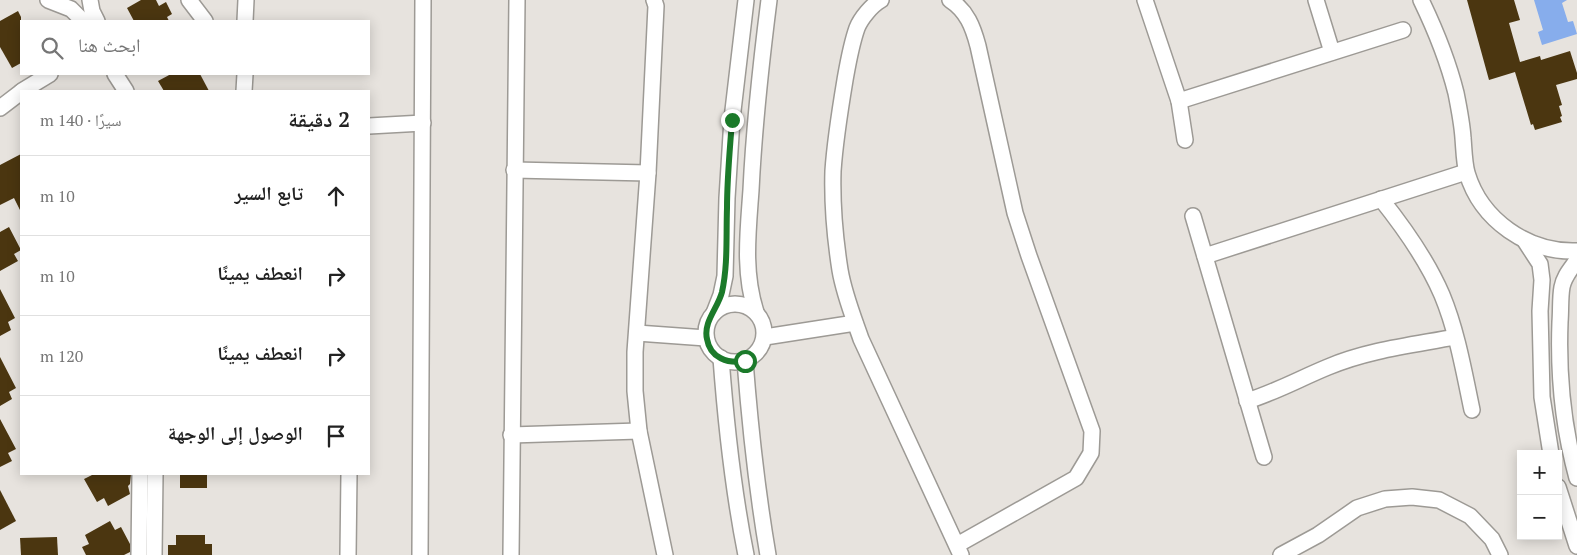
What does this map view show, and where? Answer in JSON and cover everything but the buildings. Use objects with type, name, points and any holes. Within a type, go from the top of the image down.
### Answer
[{"type":"street","points":[[48,0],[71,9],[82,20]]},
{"type":"street","points":[[71,9],[88,0],[96,20]]},
{"type":"street","points":[[189,0],[204,20]]},
{"type":"street","points":[[246,0],[246,20]]},
{"type":"street","points":[[420,555],[423,0]]},
{"type":"street","points":[[511,555],[517,0]]},
{"type":"street","points":[[654,0],[656,6],[648,174],[635,391],[639,430],[664,555]]},
{"type":"street","points":[[714,313],[730,304],[740,304],[756,312],[762,319],[765,337],[758,352],[745,361],[728,362],[714,353],[706,338],[706,329],[721,295],[725,276],[732,120],[746,0]]},
{"type":"street","points":[[756,312],[751,296],[746,255],[754,145],[769,0]]},
{"type":"street","points":[[882,0],[876,3],[857,28],[848,64],[839,119],[833,172],[834,221],[840,272],[855,323],[959,550],[1076,478],[1091,453],[1092,431],[1031,264],[1015,213],[971,22],[958,5],[950,0]]},
{"type":"street","points":[[1145,0],[1179,100],[1186,140]]},
{"type":"street","points":[[1316,0],[1332,52]]},
{"type":"street","points":[[1421,0],[1444,54],[1456,92],[1463,132],[1466,172],[1477,196],[1493,218],[1514,234],[1545,248],[1566,252],[1577,251]]},
{"type":"street","points":[[1179,100],[1403,30]]},
{"type":"street","points":[[25,90],[48,75]]},
{"type":"street","points":[[116,75],[125,90]]},
{"type":"street","points":[[129,75],[137,90]]},
{"type":"street","points":[[244,75],[244,90]]},
{"type":"street","points":[[0,108],[20,93]]},
{"type":"street","points":[[370,126],[423,123]]},
{"type":"street","points":[[514,170],[648,174]]},
{"type":"street","points":[[1205,256],[1466,172]]},
{"type":"street","points":[[1380,199],[1404,228],[1425,261],[1442,296],[1455,337],[1472,410]]},
{"type":"street","points":[[1193,216],[1264,457]]},
{"type":"street","points":[[1525,240],[1540,264],[1542,280],[1540,311],[1542,397],[1550,450]]},
{"type":"street","points":[[1577,260],[1568,272],[1562,287],[1560,378],[1565,421],[1577,478]]},
{"type":"street","points":[[765,337],[855,323]]},
{"type":"street","points":[[637,333],[706,338]]},
{"type":"street","points":[[1247,401],[1269,394],[1329,366],[1364,355],[1455,337]]},
{"type":"street","points":[[720,358],[727,436],[746,555]]},
{"type":"street","points":[[745,361],[750,426],[760,509],[768,555]]},
{"type":"street","points":[[511,435],[639,430]]},
{"type":"street","points":[[139,555],[140,475]]},
{"type":"street","points":[[154,475],[154,555]]},
{"type":"street","points":[[348,555],[349,475]]},
{"type":"street","points":[[1561,495],[1577,546]]},
{"type":"street","points":[[1281,555],[1318,535],[1357,508],[1385,499],[1412,497],[1439,500],[1470,516],[1492,539],[1500,555]]},
{"type":"water","points":[[1534,0],[1567,0],[1562,3],[1568,22],[1573,21],[1577,34],[1542,45],[1538,32],[1543,30]]},
{"type":"route","points":[[732,120],[725,276],[721,295],[706,329],[706,338],[709,346],[720,358],[728,362],[745,361]]}]
